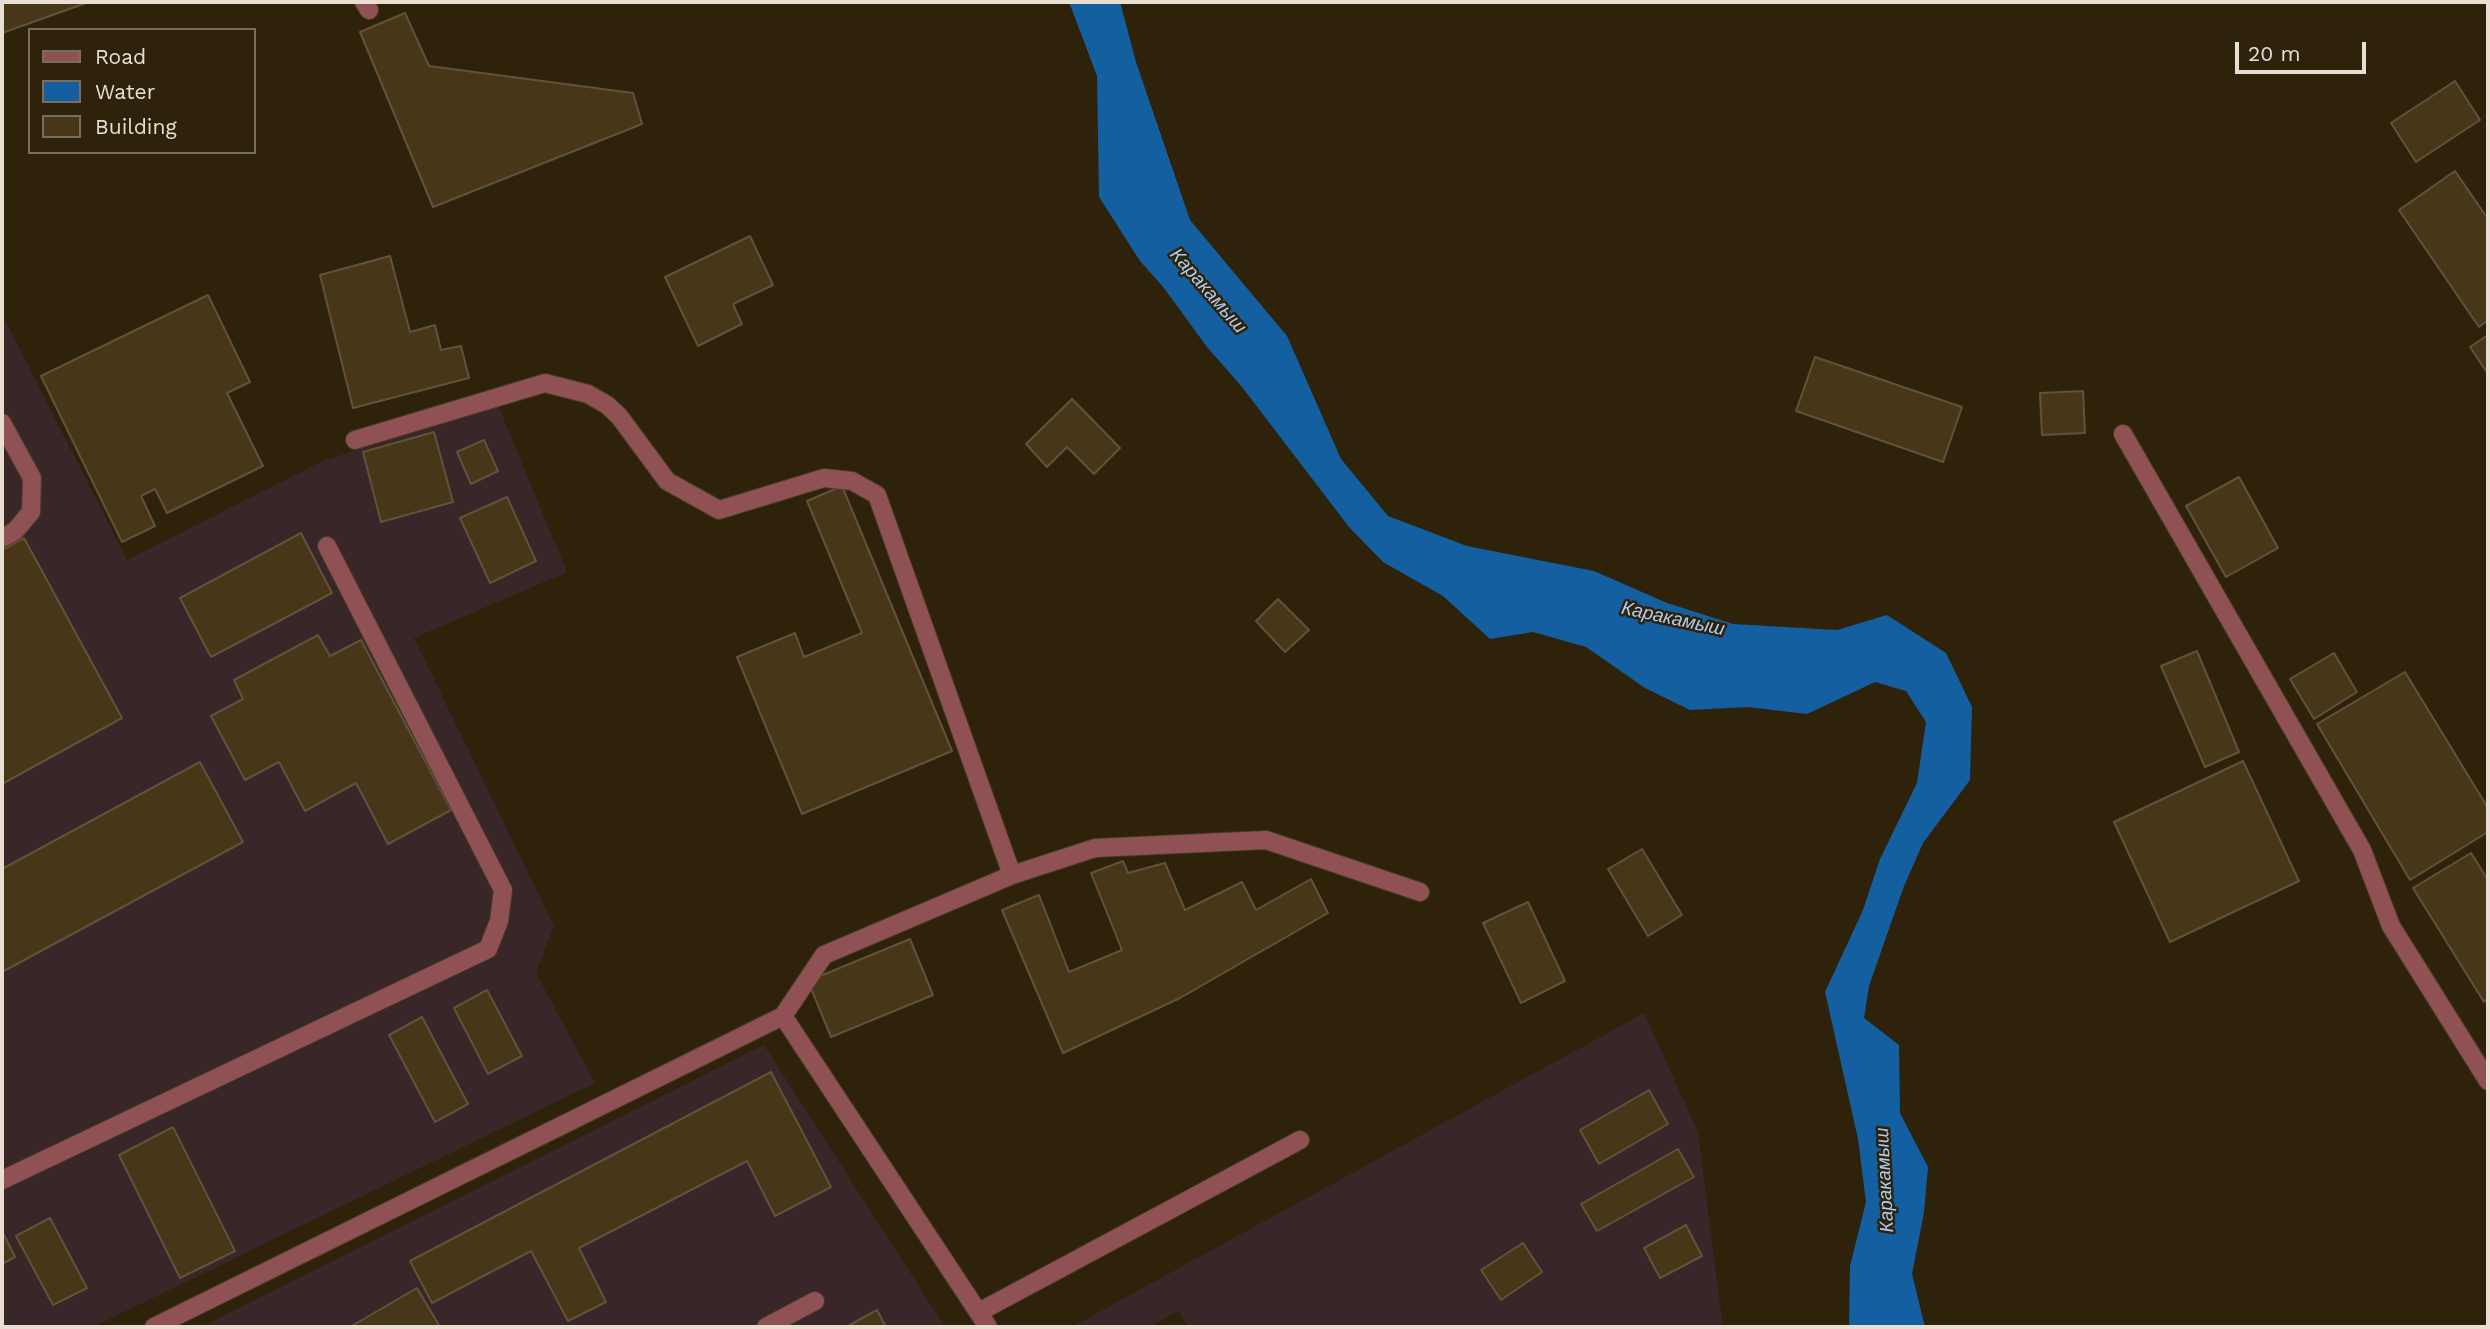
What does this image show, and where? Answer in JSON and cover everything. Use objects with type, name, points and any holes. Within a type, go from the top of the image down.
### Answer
[{"type":"street","points":[[355,440],[545,383],[588,394],[607,405],[619,416],[667,481],[719,510],[824,478],[852,481],[877,495],[1012,875]]},
{"type":"street","points":[[2,423],[32,478],[31,512],[15,531],[2,538]]},
{"type":"street","points":[[2123,434],[2362,850],[2391,926],[2488,1082]]},
{"type":"street","points":[[2,1180],[488,949],[499,920],[503,890],[327,546]]},
{"type":"street","points":[[155,1327],[783,1016],[824,955],[1012,875],[1095,848],[1266,840],[1420,892]]},
{"type":"street","points":[[783,1016],[984,1319],[1300,1140]]},
{"type":"street","points":[[766,1327],[814,1301]]},
{"type":"shaded area","points":[[2,314],[127,560],[323,461],[497,403],[567,572],[414,638],[554,926],[536,973],[595,1083],[93,1327],[2,1327]]},
{"type":"shaded area","points":[[1644,1013],[1698,1132],[1723,1327],[1189,1327],[1178,1311],[1150,1327],[1079,1327],[1077,1324]]},
{"type":"shaded area","points":[[764,1045],[945,1327],[201,1327]]},
{"type":"water","name":"Каракамыш","points":[[1069,2],[1120,2],[1136,62],[1190,220],[1287,336],[1341,459],[1388,516],[1467,546],[1594,571],[1667,603],[1733,624],[1837,630],[1887,615],[1946,653],[1972,707],[1970,780],[1923,843],[1904,886],[1869,986],[1864,1018],[1899,1045],[1900,1113],[1928,1167],[1924,1212],[1912,1274],[1925,1327],[1849,1327],[1850,1266],[1866,1202],[1858,1139],[1825,992],[1863,910],[1880,859],[1917,783],[1926,722],[1906,691],[1875,682],[1807,714],[1748,707],[1690,710],[1645,688],[1586,647],[1533,632],[1490,639],[1443,596],[1383,562],[1349,527],[1242,387],[1140,261],[1099,197],[1097,76]]},
{"type":"building","points":[[2,2],[89,2],[2,33]]},
{"type":"building","points":[[405,13],[429,66],[633,93],[642,124],[433,207],[360,32]]},
{"type":"building","points":[[2455,81],[2480,120],[2416,162],[2391,123]]},
{"type":"building","points":[[2455,171],[2488,219],[2488,320],[2479,327],[2399,210]]},
{"type":"building","points":[[750,236],[773,285],[733,304],[742,324],[698,346],[665,277]]},
{"type":"building","points":[[390,256],[410,332],[435,325],[441,350],[461,346],[469,378],[353,408],[320,275]]},
{"type":"building","points":[[208,295],[250,382],[227,393],[263,466],[167,513],[155,489],[141,496],[155,526],[122,542],[41,376]]},
{"type":"building","points":[[2488,335],[2488,374],[2470,347]]},
{"type":"building","points":[[1815,357],[1962,407],[1943,462],[1796,411]]},
{"type":"building","points":[[2083,391],[2085,433],[2042,435],[2040,393]]},
{"type":"building","points":[[1072,399],[1120,448],[1094,474],[1067,447],[1047,467],[1026,444]]},
{"type":"building","points":[[434,432],[453,502],[381,522],[363,452]]},
{"type":"building","points":[[484,440],[498,471],[471,484],[457,452]]},
{"type":"building","points":[[2239,477],[2278,548],[2226,577],[2186,506]]},
{"type":"building","points":[[842,486],[952,751],[802,814],[737,657],[795,633],[804,657],[862,633],[807,501]]},
{"type":"building","points":[[507,497],[536,561],[490,583],[460,518]]},
{"type":"building","points":[[301,533],[332,593],[211,657],[180,598]]},
{"type":"building","points":[[24,538],[122,718],[2,784],[2,550]]},
{"type":"building","points":[[1278,599],[1309,630],[1285,652],[1256,621]]},
{"type":"building","points":[[318,635],[330,656],[361,640],[451,810],[388,844],[356,783],[305,811],[279,762],[245,780],[211,716],[243,699],[234,680]]},
{"type":"building","points":[[2197,651],[2239,752],[2205,767],[2161,666]]},
{"type":"building","points":[[2334,653],[2357,692],[2314,719],[2290,679]]},
{"type":"building","points":[[2405,672],[2488,808],[2488,832],[2410,880],[2317,724]]},
{"type":"building","points":[[2243,761],[2299,881],[2170,942],[2114,822]]},
{"type":"building","points":[[200,762],[243,842],[2,972],[2,869]]},
{"type":"building","points":[[1642,849],[1682,915],[1648,936],[1608,869]]},
{"type":"building","points":[[2471,853],[2488,880],[2488,999],[2484,1002],[2413,888]]},
{"type":"building","points":[[1123,861],[1128,873],[1165,863],[1185,910],[1242,882],[1256,910],[1311,879],[1328,913],[1180,998],[1063,1053],[1002,910],[1039,895],[1069,972],[1122,950],[1091,873]]},
{"type":"building","points":[[1528,902],[1565,981],[1521,1003],[1483,923]]},
{"type":"building","points":[[910,939],[933,995],[831,1037],[808,981]]},
{"type":"building","points":[[487,990],[522,1056],[488,1074],[454,1008]]},
{"type":"building","points":[[422,1017],[468,1104],[435,1122],[389,1035]]},
{"type":"building","points":[[771,1072],[831,1187],[775,1216],[747,1161],[579,1248],[606,1302],[568,1321],[531,1251],[432,1303],[410,1261]]},
{"type":"building","points":[[1649,1090],[1668,1124],[1599,1164],[1580,1130]]},
{"type":"building","points":[[173,1127],[235,1251],[180,1278],[119,1155]]},
{"type":"building","points":[[1678,1149],[1694,1177],[1597,1231],[1581,1204]]},
{"type":"building","points":[[50,1218],[87,1288],[53,1305],[16,1236]]},
{"type":"building","points":[[1686,1225],[1702,1256],[1660,1278],[1644,1248]]},
{"type":"building","points":[[2,1231],[15,1257],[2,1264]]},
{"type":"building","points":[[1523,1243],[1542,1272],[1501,1300],[1481,1270]]},
{"type":"building","points":[[417,1288],[440,1327],[350,1327]]},
{"type":"building","points":[[877,1310],[886,1327],[846,1327]]}]
